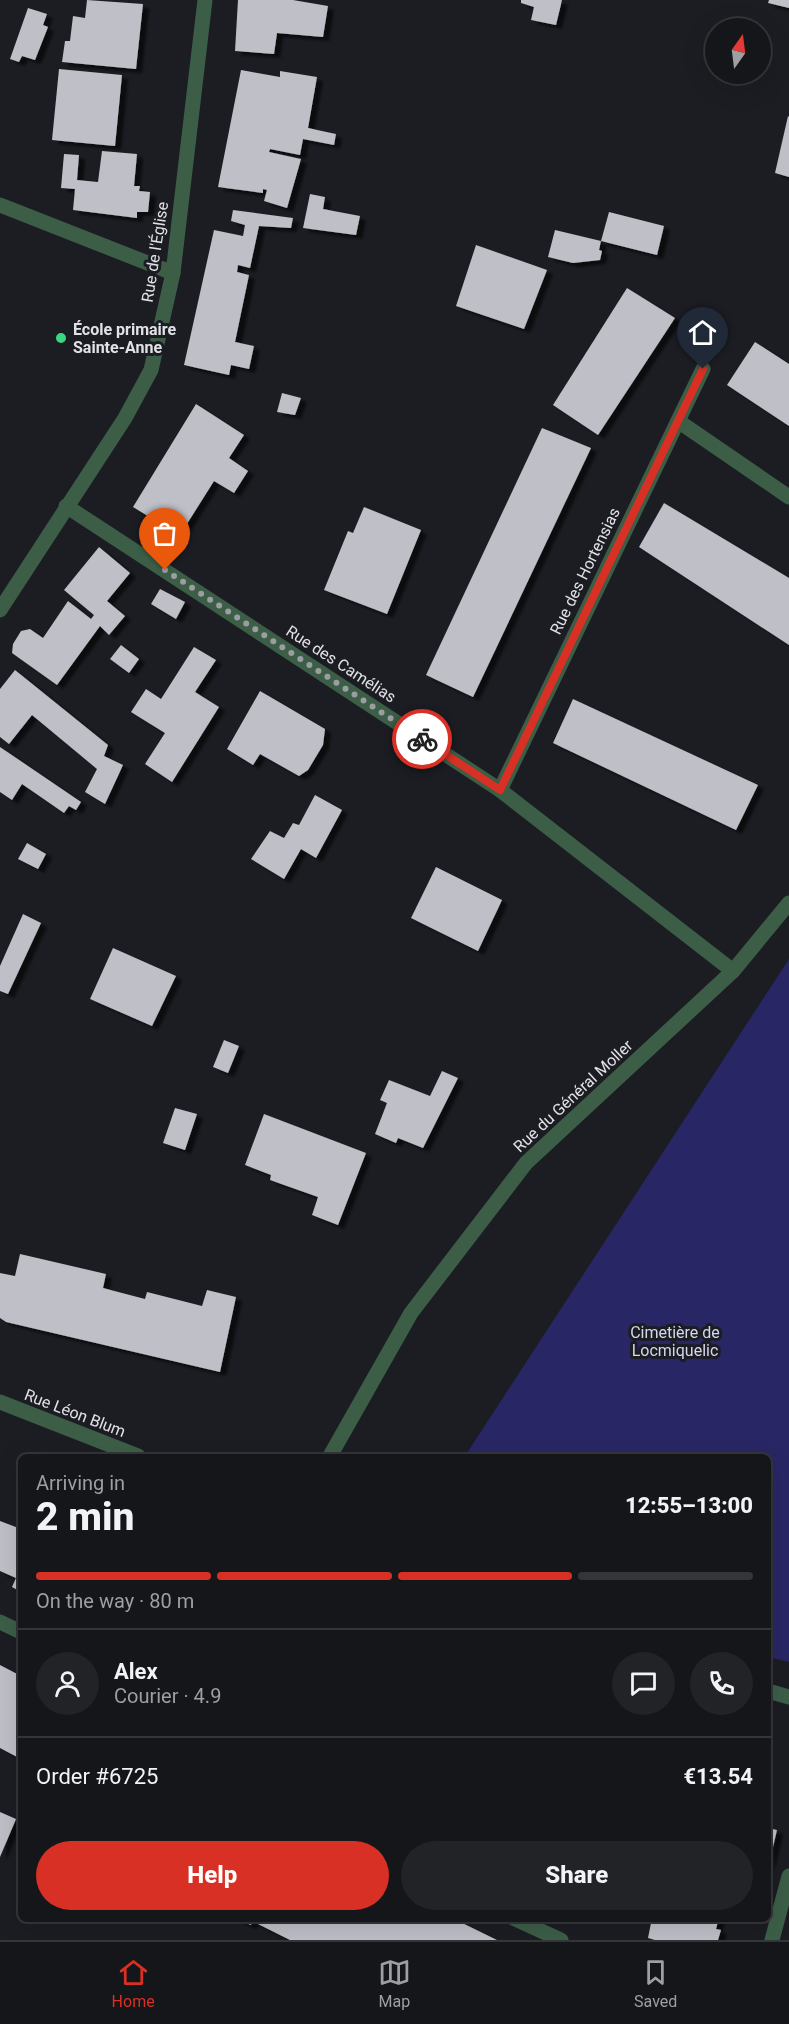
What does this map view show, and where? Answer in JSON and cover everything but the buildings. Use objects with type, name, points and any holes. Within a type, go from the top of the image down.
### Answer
[{"type":"street","name":"Rue de l'Église","points":[[0,610],[125,417],[151,370],[173,273],[205,0]]},
{"type":"street","points":[[0,205],[173,273]]},
{"type":"street","name":"Rue des Hortensias","points":[[500,790],[703,369]]},
{"type":"street","points":[[678,421],[789,497]]},
{"type":"street","name":"Rue des Camélias","points":[[66,506],[500,790],[733,971]]},
{"type":"street","name":"Rue du Général Moller","points":[[331,1454],[411,1313],[526,1163],[733,971],[789,903]]},
{"type":"street","name":"Rue Léon Blum","points":[[0,1402],[133,1454]]},
{"type":"street","points":[[0,1622],[18,1631]]},
{"type":"street","points":[[771,1692],[789,1697]]},
{"type":"street","points":[[772,1940],[789,1876]]},
{"type":"street","points":[[522,1922],[561,1940]]},
{"type":"green space","name":"Cimetière de Locmiquelic","points":[[789,959],[789,1662],[771,1658],[771,1454],[466,1454]]},
{"type":"way so far","points":[[165,570],[422,739]]},
{"type":"place","name":"École primaire Sainte-Anne","points":[[61,338]]},
{"type":"route","points":[[422,739],[500,790],[703,369]]}]
